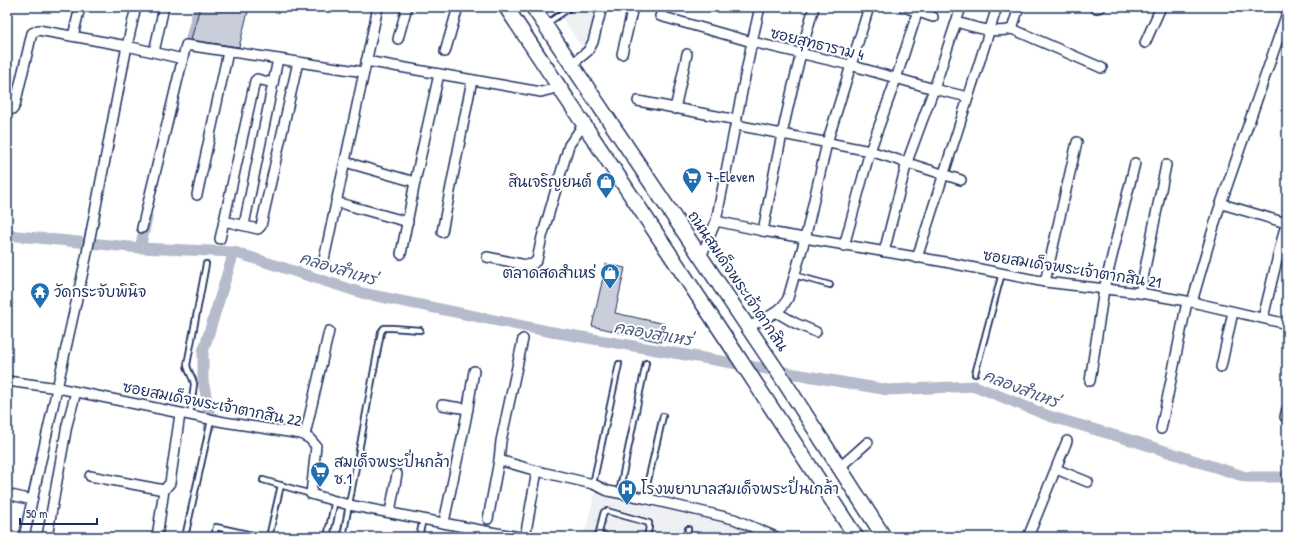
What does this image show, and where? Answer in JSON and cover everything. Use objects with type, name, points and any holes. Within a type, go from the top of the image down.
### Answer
[{"type":"main road","points":[[506,7],[856,537]]},
{"type":"main road","name":"ถนนสมเด็จพระเจ้าตากสิน","points":[[533,7],[757,340],[884,537]]},
{"type":"street","points":[[73,36],[80,7]]},
{"type":"street","points":[[24,537],[93,226],[127,46],[136,7]]},
{"type":"street","points":[[154,52],[164,7]]},
{"type":"street","points":[[323,264],[378,7]]},
{"type":"street","points":[[398,39],[407,7]]},
{"type":"street","points":[[445,52],[458,7]]},
{"type":"street","points":[[572,64],[588,51],[593,42],[602,7]]},
{"type":"street","points":[[622,54],[633,7]]},
{"type":"street","points":[[701,257],[716,221],[760,7]]},
{"type":"street","points":[[763,231],[781,134],[800,54],[814,7]]},
{"type":"street","points":[[748,327],[776,312],[785,305],[804,239],[827,143],[869,7]]},
{"type":"street","points":[[904,7],[919,9],[933,17]]},
{"type":"street","points":[[884,252],[907,162],[934,89],[960,7]]},
{"type":"street","points":[[917,258],[997,7]]},
{"type":"street","points":[[1012,29],[1019,7]]},
{"type":"street","points":[[1094,7],[1101,7]]},
{"type":"street","points":[[1145,43],[1161,7]]},
{"type":"street","points":[[844,246],[870,151],[919,9]]},
{"type":"street","points":[[1161,428],[1190,302],[1215,223],[1287,13]]},
{"type":"street","name":"ซอยสุทธาราม 4","points":[[660,16],[752,42],[850,65],[968,98]]},
{"type":"street","points":[[956,22],[990,31],[1001,32],[1012,29],[1102,68]]},
{"type":"street","points":[[7,110],[13,109],[15,105],[32,33],[38,30],[127,46],[183,59]]},
{"type":"street","points":[[142,228],[186,45],[364,72]]},
{"type":"street","points":[[197,195],[228,52]]},
{"type":"street","points":[[675,108],[687,54]]},
{"type":"street","points":[[244,225],[278,60]]},
{"type":"street","points":[[366,61],[541,92],[560,87]]},
{"type":"street","points":[[224,221],[258,229],[261,226],[298,62]]},
{"type":"street","points":[[402,254],[415,182],[440,74]]},
{"type":"street","points":[[220,239],[255,81],[257,79],[274,83]]},
{"type":"street","points":[[442,232],[472,80]]},
{"type":"street","points":[[638,101],[675,108],[781,134],[870,151],[961,180]]},
{"type":"street","points":[[487,257],[526,265],[533,264],[537,260],[569,145],[584,124]]},
{"type":"street","points":[[1045,282],[1077,142]]},
{"type":"street","points":[[345,162],[415,182]]},
{"type":"street","points":[[1090,382],[1104,289],[1135,163]]},
{"type":"street","points":[[1140,293],[1166,165]]},
{"type":"street","points":[[336,202],[408,222]]},
{"type":"street","points":[[1222,204],[1287,223],[1263,318]]},
{"type":"street","name":"ซอยสมเด็จพระเจ้าตากสิน 21","points":[[716,221],[804,239],[945,262],[1045,282],[1140,293],[1190,302],[1287,324]]},
{"type":"street","points":[[776,312],[795,323],[816,332]]},
{"type":"street","points":[[1221,368],[1233,312]]},
{"type":"street","points":[[305,435],[329,331]]},
{"type":"street","points":[[488,519],[501,441],[523,339]]},
{"type":"street","points":[[444,522],[468,409],[474,371]]},
{"type":"street","name":"ซอยสมเด็จพระเจ้าตากสิน 22","points":[[7,381],[58,388],[211,420],[305,435],[316,446],[311,494]]},
{"type":"street","points":[[47,537],[67,425],[76,392]]},
{"type":"street","points":[[442,405],[468,409]]},
{"type":"street","points":[[157,537],[164,490],[170,484],[180,414]]},
{"type":"street","points":[[1028,537],[1068,441]]},
{"type":"street","points":[[839,468],[868,442]]},
{"type":"street","points":[[499,460],[537,471],[593,484],[608,491],[734,519],[776,537]]},
{"type":"street","points":[[1056,469],[1088,482]]},
{"type":"street","points":[[525,537],[537,471]]},
{"type":"street","points":[[390,512],[397,474]]},
{"type":"street","points":[[90,476],[164,490]]},
{"type":"street","points":[[7,494],[32,500]]},
{"type":"street","points":[[311,494],[350,504],[520,537]]},
{"type":"lane","points":[[545,25],[571,7]]},
{"type":"lane","points":[[190,416],[194,379],[187,365],[206,264]]},
{"type":"lane","points":[[975,374],[1002,274]]},
{"type":"lane","points":[[794,275],[830,285]]},
{"type":"lane","points":[[343,537],[381,332],[384,328],[420,330]]},
{"type":"lane","points":[[619,493],[646,363]]},
{"type":"lane","points":[[593,484],[619,364]]},
{"type":"lane","points":[[644,498],[663,416]]},
{"type":"lane","points":[[185,537],[211,420]]},
{"type":"lane","points":[[263,480],[311,494]]},
{"type":"lane","points":[[269,537],[281,485]]},
{"type":"lane","points":[[327,537],[335,500]]},
{"type":"lane","points":[[606,537],[598,536],[603,514],[604,512],[608,511],[649,523],[647,537]]},
{"type":"lane","points":[[419,537],[424,518]]},
{"type":"lane","points":[[214,537],[216,527],[262,537]]},
{"type":"lane","points":[[687,537],[688,529]]},
{"type":"shaded area","points":[[555,7],[596,7],[584,51]]},
{"type":"shaded area","name":"โรงพยาบาลสมเด็จพระปิ่นเกล้า","points":[[595,491],[730,522],[765,537],[584,537]]},
{"type":"building","points":[[200,7],[249,7],[239,47],[191,40]]},
{"type":"building","name":"ตลาดสดสำเหร่","points":[[606,264],[625,268],[615,313],[665,324],[661,342],[592,326]]},
{"type":"waterway","points":[[190,42],[199,7]]},
{"type":"waterway","points":[[140,248],[147,218]]},
{"type":"waterway","name":"คลองสำเหร่","points":[[7,235],[140,248],[234,252],[362,293],[547,331],[888,390],[975,386],[1049,416],[1246,477],[1287,477]]},
{"type":"waterway","points":[[209,429],[211,420],[203,381],[203,352],[234,252]]},
{"type":"place","name":"7-Eleven","points":[[692,194]]},
{"type":"place","name":"สินเจริญยนต์","points":[[606,199]]},
{"type":"place","name":"ตลาดสดสำเหร่","points":[[610,290]]},
{"type":"place","name":"วัดกระจับพินิจ","points":[[40,309]]},
{"type":"place","name":"สมเด็จพระปิ่นกล้า ซ.1","points":[[320,488]]},
{"type":"place","name":"โรงพยาบาลสมเด็จพระปิ่นเกล้า","points":[[627,506]]}]
